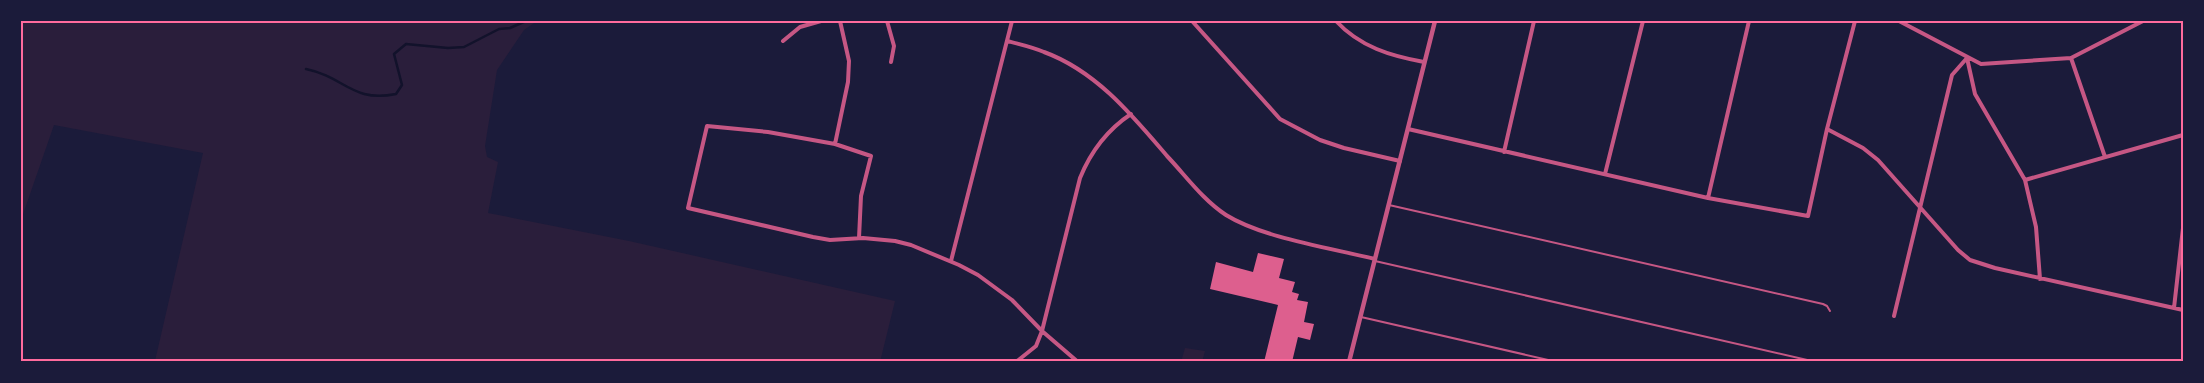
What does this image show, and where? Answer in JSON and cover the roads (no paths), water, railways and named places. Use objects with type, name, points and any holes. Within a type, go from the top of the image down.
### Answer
[{"type":"street","points":[[784,41],[800,27],[821,21]]},
{"type":"street","points":[[834,144],[848,82],[849,61],[840,21]]},
{"type":"street","points":[[887,21],[894,46],[891,62]]},
{"type":"street","points":[[951,261],[1012,21]]},
{"type":"street","points":[[1192,21],[1280,118],[1320,140],[1344,148],[1400,160]]},
{"type":"street","points":[[1336,21],[1343,30],[1372,48],[1402,58],[1424,62]]},
{"type":"street","points":[[1349,362],[1435,21]]},
{"type":"street","points":[[1504,152],[1534,21]]},
{"type":"street","points":[[1605,174],[1643,21]]},
{"type":"street","points":[[1708,198],[1749,21]]},
{"type":"street","points":[[1408,129],[1708,198],[1808,216],[1827,128],[1855,21]]},
{"type":"street","points":[[1899,21],[1981,64],[2071,58],[2142,21]]},
{"type":"street","points":[[1007,41],[1044,52],[1072,65],[1099,83],[1131,114],[1202,195],[1227,215],[1258,230],[1375,260]]},
{"type":"street","points":[[1967,58],[1975,94],[2025,180],[2036,227],[2040,279]]},
{"type":"street","points":[[1894,316],[1952,75],[1967,58]]},
{"type":"street","points":[[2071,58],[2105,157]]},
{"type":"street","points":[[1016,362],[1036,346],[1042,331],[1080,178],[1093,151],[1102,139],[1131,114]]},
{"type":"street","points":[[859,238],[861,196],[871,156],[834,144],[768,132],[707,126],[688,208],[830,240],[859,238],[911,245],[951,261],[978,275],[1008,297],[1042,331],[1078,362]]},
{"type":"street","points":[[1827,128],[1846,137],[1878,160],[1958,250],[1970,260],[2040,279],[2183,310]]},
{"type":"street","points":[[2025,180],[2183,135]]},
{"type":"street","points":[[2174,308],[2183,228]]},
{"type":"lane","points":[[1389,205],[1823,304],[1830,311]]},
{"type":"lane","points":[[1375,260],[1816,362]]},
{"type":"lane","points":[[1361,317],[1556,362]]},
{"type":"waterway","points":[[306,69],[319,73],[358,92],[381,96],[396,94],[402,85],[394,54],[406,44],[448,48],[464,47],[499,29],[510,28],[526,21]]}]
